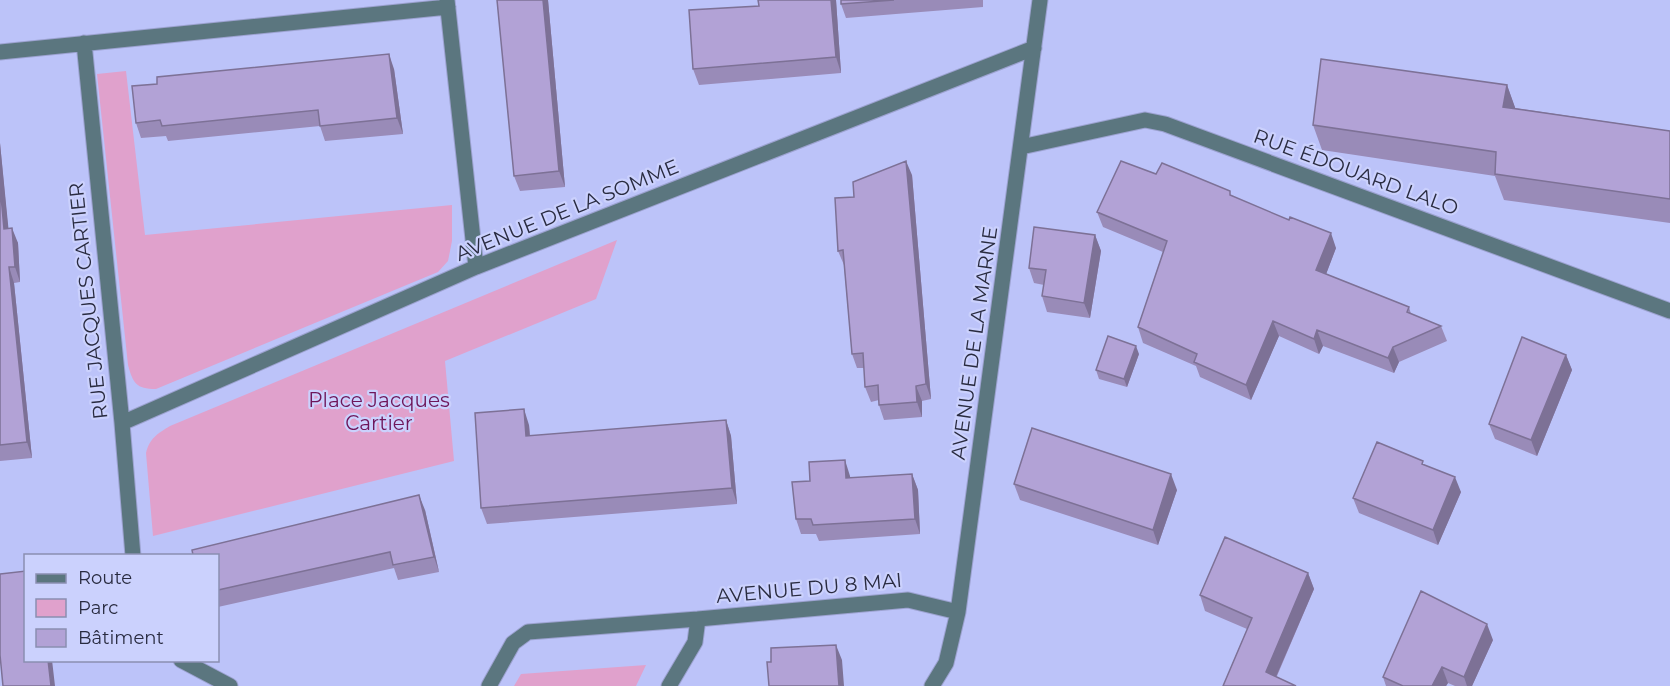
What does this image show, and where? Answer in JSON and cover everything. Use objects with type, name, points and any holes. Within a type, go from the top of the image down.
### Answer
[{"type":"street","name":"AVENUE DE LA MARNE","points":[[932,686],[946,663],[958,612],[1040,0]]},
{"type":"street","points":[[0,52],[448,4],[476,267]]},
{"type":"street","name":"RUE JACQUES CARTIER","points":[[84,43],[133,554]]},
{"type":"street","name":"AVENUE DE LA SOMME","points":[[122,423],[476,267],[1034,48]]},
{"type":"street","name":"RUE ÉDOUARD LALO","points":[[1021,147],[1145,120],[1165,124],[1670,311]]},
{"type":"street","name":"AVENUE DU 8 MAI","points":[[489,686],[513,643],[528,632],[908,600],[958,612]]},
{"type":"street","points":[[669,686],[694,642],[698,619]]},
{"type":"street","points":[[185,662],[230,686]]},
{"type":"green space","points":[[126,71],[145,235],[452,205],[452,241],[448,261],[438,272],[156,389],[144,388],[136,384],[128,365],[97,74]]},
{"type":"green space","name":"Place Jacques Cartier","points":[[617,240],[596,299],[445,361],[454,461],[153,536],[146,453],[152,440],[165,429]]},
{"type":"green space","points":[[646,665],[636,686],[514,686],[521,674]]},
{"type":"building","points":[[497,0],[543,0],[559,171],[514,176]]},
{"type":"building","points":[[758,0],[831,0],[836,57],[693,69],[689,10],[759,6]]},
{"type":"building","points":[[841,0],[894,0],[841,4]]},
{"type":"building","points":[[389,54],[397,118],[320,126],[318,110],[162,126],[160,120],[136,123],[132,86],[157,84],[157,77]]},
{"type":"building","points":[[1321,59],[1507,85],[1503,107],[1670,131],[1670,199],[1495,174],[1496,152],[1313,125]]},
{"type":"building","points":[[906,161],[926,384],[916,386],[917,402],[879,405],[878,385],[865,387],[863,353],[852,354],[843,250],[838,251],[835,198],[854,197],[853,182]]},
{"type":"building","points":[[1121,161],[1156,174],[1162,163],[1230,191],[1230,195],[1289,220],[1290,217],[1331,233],[1316,270],[1409,307],[1407,312],[1441,326],[1393,347],[1388,358],[1317,330],[1314,339],[1273,321],[1246,385],[1194,362],[1197,354],[1138,327],[1167,241],[1097,212]]},
{"type":"building","points":[[0,185],[4,229],[12,228],[15,267],[9,267],[27,442],[0,445]]},
{"type":"building","points":[[1034,227],[1095,235],[1084,303],[1042,296],[1046,270],[1029,268]]},
{"type":"building","points":[[1108,336],[1136,346],[1124,379],[1096,370]]},
{"type":"building","points":[[1522,337],[1566,355],[1531,440],[1489,424]]},
{"type":"building","points":[[524,409],[526,436],[726,420],[732,488],[481,508],[475,413]]},
{"type":"building","points":[[1032,428],[1171,474],[1153,530],[1014,484]]},
{"type":"building","points":[[1377,442],[1455,477],[1433,530],[1353,498]]},
{"type":"building","points":[[845,460],[846,478],[912,474],[915,519],[813,525],[811,519],[796,519],[792,482],[810,481],[809,462]]},
{"type":"building","points":[[419,495],[434,557],[393,565],[390,552],[219,590],[219,554],[193,554],[192,550]]},
{"type":"building","points":[[1225,537],[1308,573],[1266,672],[1296,686],[1223,686],[1252,618],[1200,595]]},
{"type":"building","points":[[24,571],[24,662],[48,662],[51,686],[3,686],[0,655],[0,574]]},
{"type":"building","points":[[1421,591],[1487,624],[1464,677],[1442,667],[1432,686],[1403,686],[1383,677]]},
{"type":"building","points":[[836,645],[839,686],[769,686],[767,662],[771,662],[771,648]]}]
